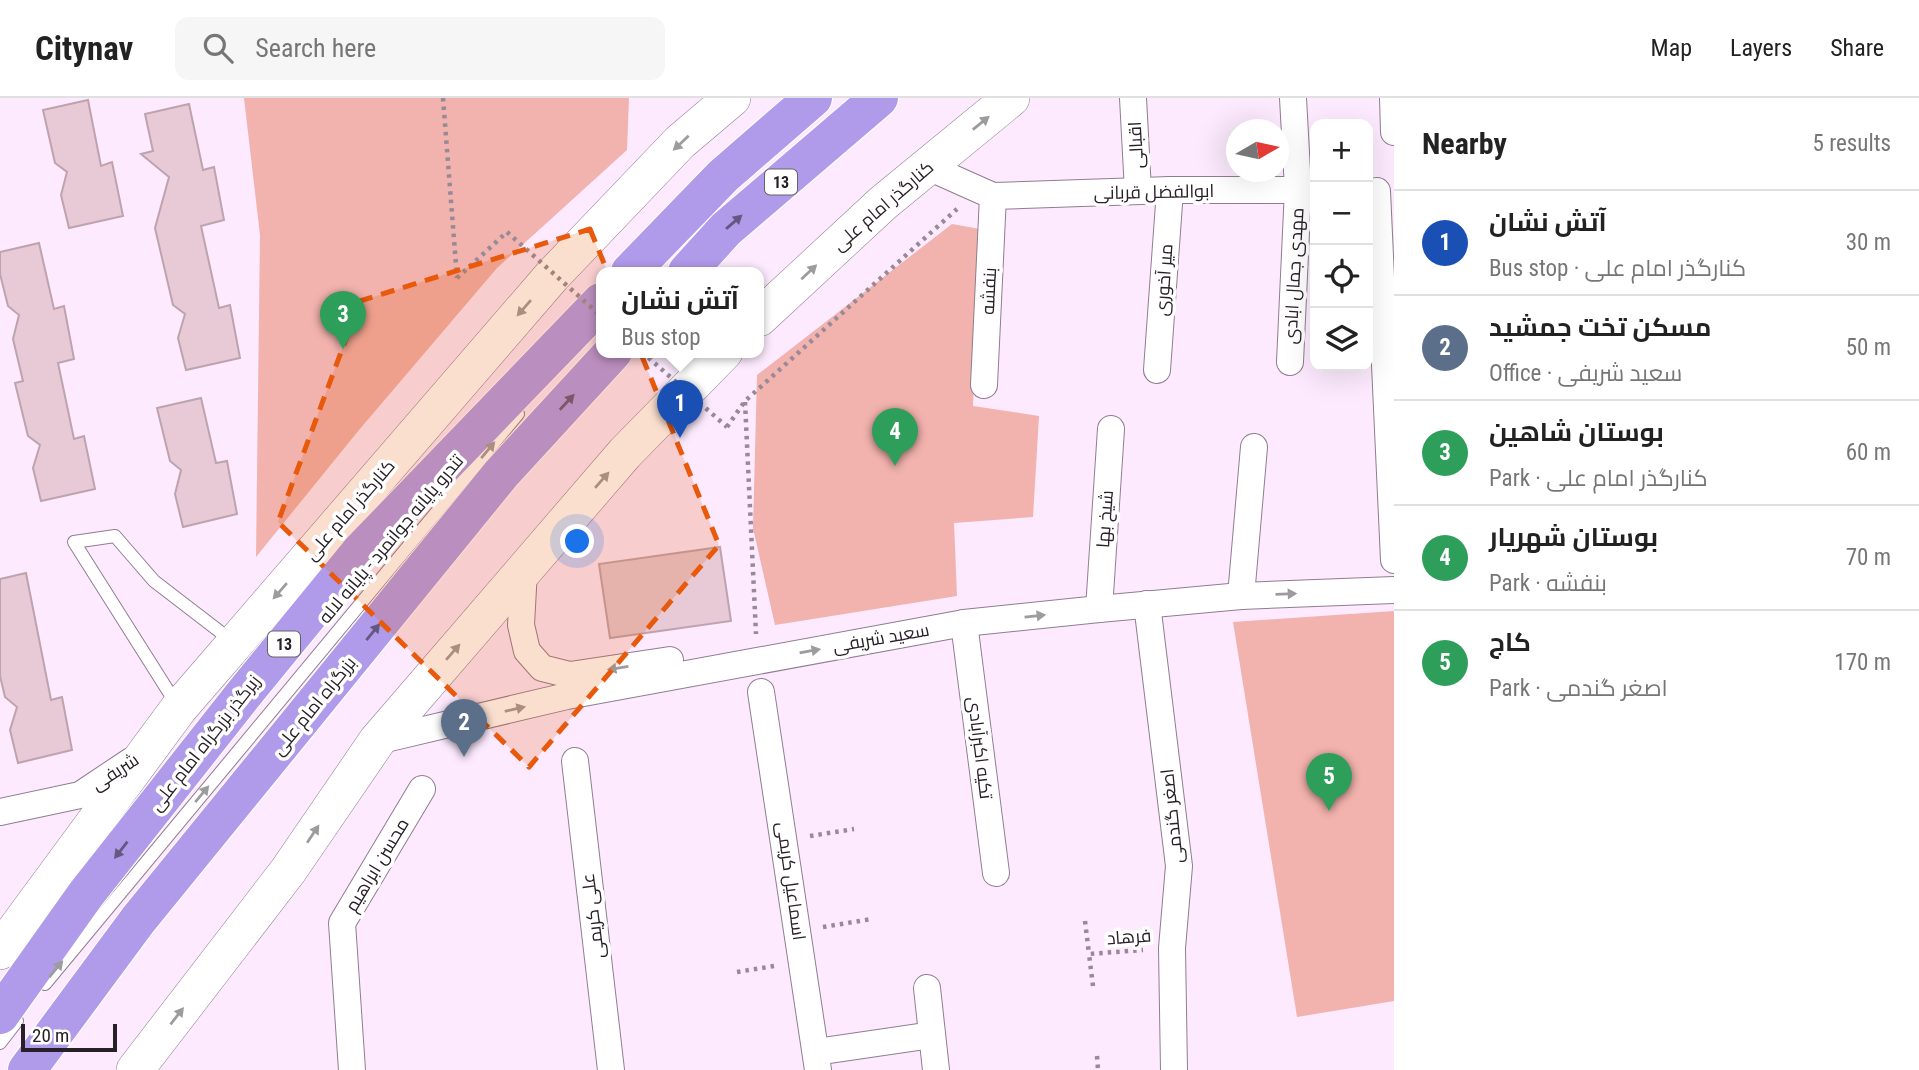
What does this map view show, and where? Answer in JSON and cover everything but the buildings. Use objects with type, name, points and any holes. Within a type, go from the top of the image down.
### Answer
[{"type":"highway","name":"13","points":[[692,267],[726,229],[879,98]]},
{"type":"highway","name":"13","points":[[635,267],[723,176],[817,102]]},
{"type":"highway","name":"زیرگذر بزرگراه امام علی","points":[[12,1014],[86,894],[251,684],[360,552],[596,307]]},
{"type":"highway","name":"بزرگراه امام علی","points":[[27,1070],[138,920],[492,484],[608,358]]},
{"type":"main road","name":"کنارگذر امام علی","points":[[0,951],[179,708],[552,276],[680,142],[732,98]]},
{"type":"main road","name":"کنارگذر امام علی","points":[[764,313],[883,203],[1011,98]]},
{"type":"main road","points":[[135,1070],[288,871],[377,741],[625,453],[718,358]]},
{"type":"street","name":"اقبالی","points":[[1133,98],[1138,191]]},
{"type":"street","name":"مهدی جمال ابادی","points":[[1290,362],[1307,190],[1293,98]]},
{"type":"street","points":[[1393,98],[1394,132]]},
{"type":"street","points":[[928,167],[993,196]]},
{"type":"street","name":"ابوالفضل قربانی","points":[[993,196],[1170,190],[1307,190]]},
{"type":"street","name":"میر آخوری","points":[[1157,370],[1170,190]]},
{"type":"street","points":[[1380,192],[1394,560]]},
{"type":"street","name":"بنفشه","points":[[984,385],[993,196]]},
{"type":"street","name":"شیخ بها","points":[[1099,608],[1111,429]]},
{"type":"street","points":[[1241,596],[1254,447]]},
{"type":"street","points":[[524,570],[521,625],[527,652],[542,668],[570,675],[718,653],[758,661]]},
{"type":"street","name":"سعید شریفی","points":[[377,741],[567,696],[964,623],[1241,596],[1394,590]]},
{"type":"street","name":"اصغر گندمی","points":[[1147,604],[1179,866],[1172,948],[1174,1070]]},
{"type":"street","name":"تکیه اکبرآبادی","points":[[964,623],[996,873]]},
{"type":"street","name":"اسماعیل کریمی","points":[[761,692],[817,1061]]},
{"type":"street","name":"شریفی","points":[[0,812],[80,795],[147,751]]},
{"type":"street","name":"علی کریمی","points":[[575,761],[611,1070]]},
{"type":"street","name":"محسن ابراهیم","points":[[352,1070],[342,923],[422,789]]},
{"type":"street","points":[[927,988],[936,1070]]},
{"type":"street","points":[[817,1061],[932,1035]]},
{"type":"lane","points":[[653,267],[717,196],[817,102]]},
{"type":"lane","name":"تندرو پایانه جوانمرد - پایانه لاله","points":[[39,991],[525,405]]},
{"type":"lane","points":[[179,708],[74,541],[114,536],[154,581],[235,643]]},
{"type":"lane","points":[[0,1043],[12,1014]]},
{"type":"path","points":[[443,98],[457,278],[507,232],[596,312]]},
{"type":"path","points":[[649,358],[727,427],[745,401],[964,203],[993,196]]},
{"type":"path","points":[[745,401],[758,661]]},
{"type":"path","points":[[785,840],[854,829]]},
{"type":"path","points":[[798,931],[872,919]]},
{"type":"path","name":"فرهاد","points":[[1085,921],[1093,986]]},
{"type":"path","name":"فرهاد","points":[[1089,954],[1172,948]]},
{"type":"path","points":[[737,972],[803,962]]},
{"type":"path","points":[[1097,1056],[1098,1070]]},
{"type":"highlighted area","points":[[590,229],[719,545],[529,767],[278,522],[360,301]]},
{"type":"shaded area","points":[[244,98],[629,98],[627,150],[497,268],[359,430],[256,557],[260,235]]},
{"type":"shaded area","points":[[952,224],[980,229],[973,406],[1039,416],[1033,517],[954,523],[957,596],[775,625],[753,528],[757,375]]},
{"type":"shaded area","points":[[1394,611],[1394,1001],[1297,1017],[1233,622]]},
{"type":"place","name":"بوستان شاهین","points":[[343,349]]},
{"type":"place","name":"آتش نشان","points":[[680,438]]},
{"type":"place","name":"بوستان شهریار","points":[[895,466]]},
{"type":"place","name":"مسکن تخت جمشید","points":[[464,757]]},
{"type":"place","name":"کاج","points":[[1329,811]]}]
